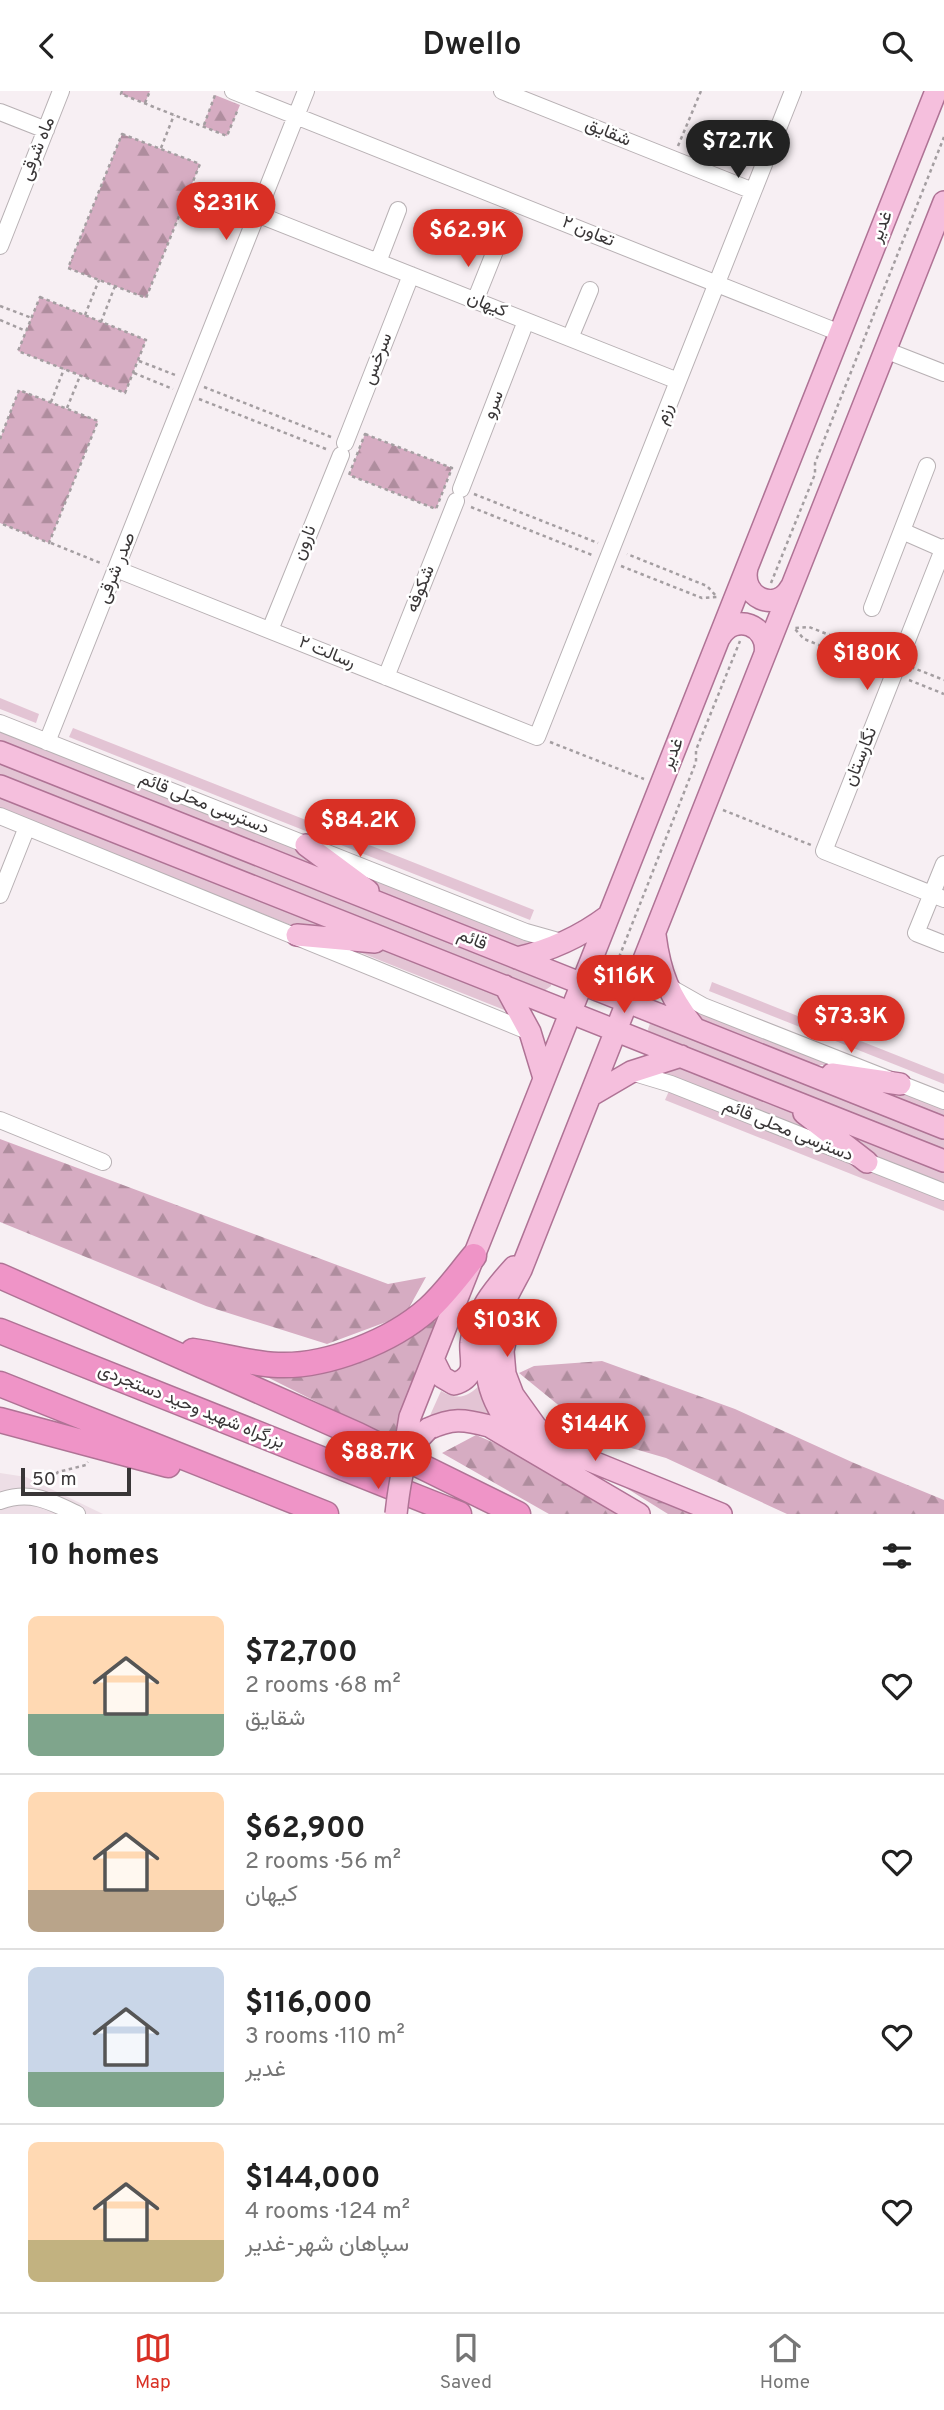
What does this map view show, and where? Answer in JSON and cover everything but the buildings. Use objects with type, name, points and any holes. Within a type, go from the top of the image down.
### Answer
[{"type":"highway","points":[[161,1346],[278,1365],[339,1356],[403,1327],[428,1309],[474,1256]]},
{"type":"highway","points":[[0,1276],[370,1440],[518,1514]]},
{"type":"highway","name":"بزرگراه شهید وحید دستجردی","points":[[0,1331],[459,1514]]},
{"type":"highway","points":[[0,1384],[326,1514]]},
{"type":"highway","points":[[0,1420],[266,1490]]},
{"type":"main road","name":"غدیر","points":[[396,1514],[401,1472],[415,1441],[433,1359],[936,91]]},
{"type":"main road","points":[[530,1448],[502,1415],[486,1369],[490,1336],[525,1260],[944,202]]},
{"type":"main road","points":[[747,568],[745,575],[749,590],[754,596],[764,600],[776,600],[792,586]]},
{"type":"main road","points":[[719,638],[728,627],[747,624],[762,634],[765,641],[764,656]]},
{"type":"main road","name":"قائم","points":[[0,752],[944,1128]]},
{"type":"main road","name":"قائم","points":[[0,786],[944,1161]]},
{"type":"main road","points":[[306,845],[389,907]]},
{"type":"main road","points":[[517,958],[565,943],[587,932],[609,914]]},
{"type":"main road","points":[[655,932],[658,962],[666,985],[677,1006],[694,1028]]},
{"type":"main road","points":[[297,935],[400,944]]},
{"type":"main road","points":[[534,998],[545,998],[554,991],[557,981],[555,975],[546,969]]},
{"type":"main road","points":[[505,986],[530,1032],[544,1078]]},
{"type":"main road","points":[[653,1045],[642,1032],[644,1020],[652,1015],[665,1017]]},
{"type":"main road","points":[[590,1096],[631,1073],[681,1056]]},
{"type":"main road","points":[[796,1069],[900,1084]]},
{"type":"main road","points":[[783,1097],[867,1162]]},
{"type":"main road","points":[[433,1359],[442,1377],[454,1384],[463,1381],[471,1370],[471,1341],[490,1294],[525,1260]]},
{"type":"main road","points":[[525,1260],[503,1351],[505,1374],[513,1395],[536,1427],[576,1455],[721,1514]]},
{"type":"main road","points":[[419,1423],[466,1420],[489,1426],[639,1514]]},
{"type":"street","name":"ماه شرقی","points":[[0,246],[61,91]]},
{"type":"street","name":"صدر شرقی","points":[[47,742],[306,91]]},
{"type":"street","name":"شقایق","points":[[502,91],[753,191]]},
{"type":"street","name":"رزم","points":[[537,737],[793,91]]},
{"type":"street","name":"تعاون ۲","points":[[236,98],[296,116],[840,333]]},
{"type":"street","points":[[0,112],[46,130]]},
{"type":"street","points":[[378,262],[398,210]]},
{"type":"street","name":"کیهان","points":[[257,214],[678,381]]},
{"type":"street","points":[[475,301],[495,251]]},
{"type":"street","name":"سرخس","points":[[343,449],[411,275]]},
{"type":"street","points":[[570,338],[590,290]]},
{"type":"street","name":"سرو","points":[[452,492],[526,321]]},
{"type":"street","points":[[885,350],[944,373]]},
{"type":"street","name":"نارون","points":[[270,630],[343,449]]},
{"type":"street","points":[[872,608],[927,466]]},
{"type":"street","name":"شکوفه","points":[[386,677],[452,492]]},
{"type":"street","points":[[902,531],[944,548]]},
{"type":"street","name":"نگارستان","points":[[824,851],[944,548]]},
{"type":"street","name":"رسالت ۲","points":[[116,569],[537,737]]},
{"type":"street","name":"دسترسی محلی قائم","points":[[0,723],[526,932],[565,943]]},
{"type":"street","points":[[0,816],[530,1032]]},
{"type":"street","points":[[0,895],[27,827]]},
{"type":"street","points":[[824,851],[938,896]]},
{"type":"street","points":[[944,863],[938,896],[916,933],[944,944]]},
{"type":"street","points":[[666,985],[703,1006],[944,1101]]},
{"type":"street","name":"دسترسی محلی قائم","points":[[631,1073],[671,1084],[944,1192]]},
{"type":"street","points":[[0,1120],[103,1162]]},
{"type":"street","points":[[0,1501],[23,1495],[34,1496],[77,1514]]},
{"type":"path","points":[[122,91],[121,94],[228,136],[236,98]]},
{"type":"path","points":[[145,103],[150,91]]},
{"type":"path","points":[[673,159],[701,91]]},
{"type":"path","points":[[203,126],[215,96]]},
{"type":"path","points":[[161,149],[174,115]]},
{"type":"path","points":[[121,134],[161,149],[200,164],[146,299],[68,268],[121,134]]},
{"type":"path","points":[[764,600],[815,474],[815,463],[944,137]]},
{"type":"path","points":[[85,315],[99,280]]},
{"type":"path","points":[[101,322],[116,286]]},
{"type":"path","points":[[40,297],[85,315],[146,340],[125,394],[18,351],[40,297]]},
{"type":"path","points":[[0,306],[32,319]]},
{"type":"path","points":[[0,320],[27,331]]},
{"type":"path","points":[[134,373],[189,388],[343,449],[355,461],[349,475],[436,509],[452,492],[452,468],[365,434],[360,449],[343,449],[189,388],[139,361]]},
{"type":"path","points":[[50,402],[64,369]]},
{"type":"path","points":[[67,409],[80,376]]},
{"type":"path","points":[[0,439],[19,390],[98,421],[49,543]]},
{"type":"path","points":[[452,492],[610,555],[702,599],[717,597],[707,586],[610,555],[452,492]]},
{"type":"path","points":[[0,523],[116,569]]},
{"type":"path","points":[[614,970],[696,762],[696,750],[747,624]]},
{"type":"path","points":[[944,680],[896,668],[804,639],[794,628],[809,627],[896,668],[944,694]]},
{"type":"path","points":[[537,737],[644,779]]},
{"type":"path","points":[[722,810],[824,851]]},
{"type":"path","points":[[34,1496],[58,1472],[86,1465],[97,1447]]},
{"type":"shaded area","points":[[0,698],[39,714],[36,723],[0,709]]},
{"type":"shaded area","points":[[73,728],[534,910],[530,920],[69,737]]},
{"type":"shaded area","points":[[0,731],[307,853],[338,879],[0,745]]},
{"type":"shaded area","points":[[0,758],[551,982],[551,986],[544,991],[0,776]]},
{"type":"shaded area","points":[[0,795],[342,931],[301,929],[0,810]]},
{"type":"shaded area","points":[[360,873],[540,944],[520,950],[386,897]]},
{"type":"shaded area","points":[[354,950],[390,950],[502,995],[512,1013]]},
{"type":"shaded area","points":[[712,982],[944,1074],[944,1084],[709,991]]},
{"type":"shaded area","points":[[684,1004],[839,1065],[803,1065],[695,1022]]},
{"type":"shaded area","points":[[651,1021],[944,1133],[944,1151],[649,1033]]},
{"type":"shaded area","points":[[678,1065],[786,1108],[812,1132],[658,1071]]},
{"type":"shaded area","points":[[856,1085],[897,1087],[944,1106],[944,1120]]},
{"type":"shaded area","points":[[669,1091],[944,1200],[944,1211],[665,1100]]},
{"type":"shaded area","points":[[838,1128],[944,1170],[944,1185],[869,1155]]},
{"type":"shaded area","points":[[481,1384],[499,1419],[479,1412],[463,1411],[427,1422],[441,1391],[458,1397],[472,1392]]},
{"type":"shaded area","points":[[0,1473],[26,1477],[103,1514],[0,1514]]},
{"type":"green space","points":[[122,91],[150,91],[145,103],[121,94]]},
{"type":"green space","points":[[215,95],[240,105],[227,136],[203,126]]},
{"type":"green space","points":[[122,134],[200,164],[146,298],[68,268]]},
{"type":"green space","points":[[40,297],[146,340],[125,393],[18,351]]},
{"type":"green space","points":[[19,390],[98,421],[49,543],[0,523],[0,439]]},
{"type":"green space","points":[[365,434],[452,468],[436,509],[349,475]]},
{"type":"green space","points":[[0,1139],[388,1284],[426,1277],[405,1315],[327,1344],[206,1306],[0,1222]]},
{"type":"green space","points":[[438,1318],[393,1440],[255,1371],[319,1374]]},
{"type":"green space","points":[[602,1361],[735,1409],[944,1500],[944,1514],[787,1514],[666,1458],[600,1439],[519,1373],[534,1366]]},
{"type":"green space","points":[[476,1435],[531,1459],[619,1514],[549,1514],[442,1453]]},
{"type":"green space","points":[[607,1476],[699,1514],[668,1514]]}]
